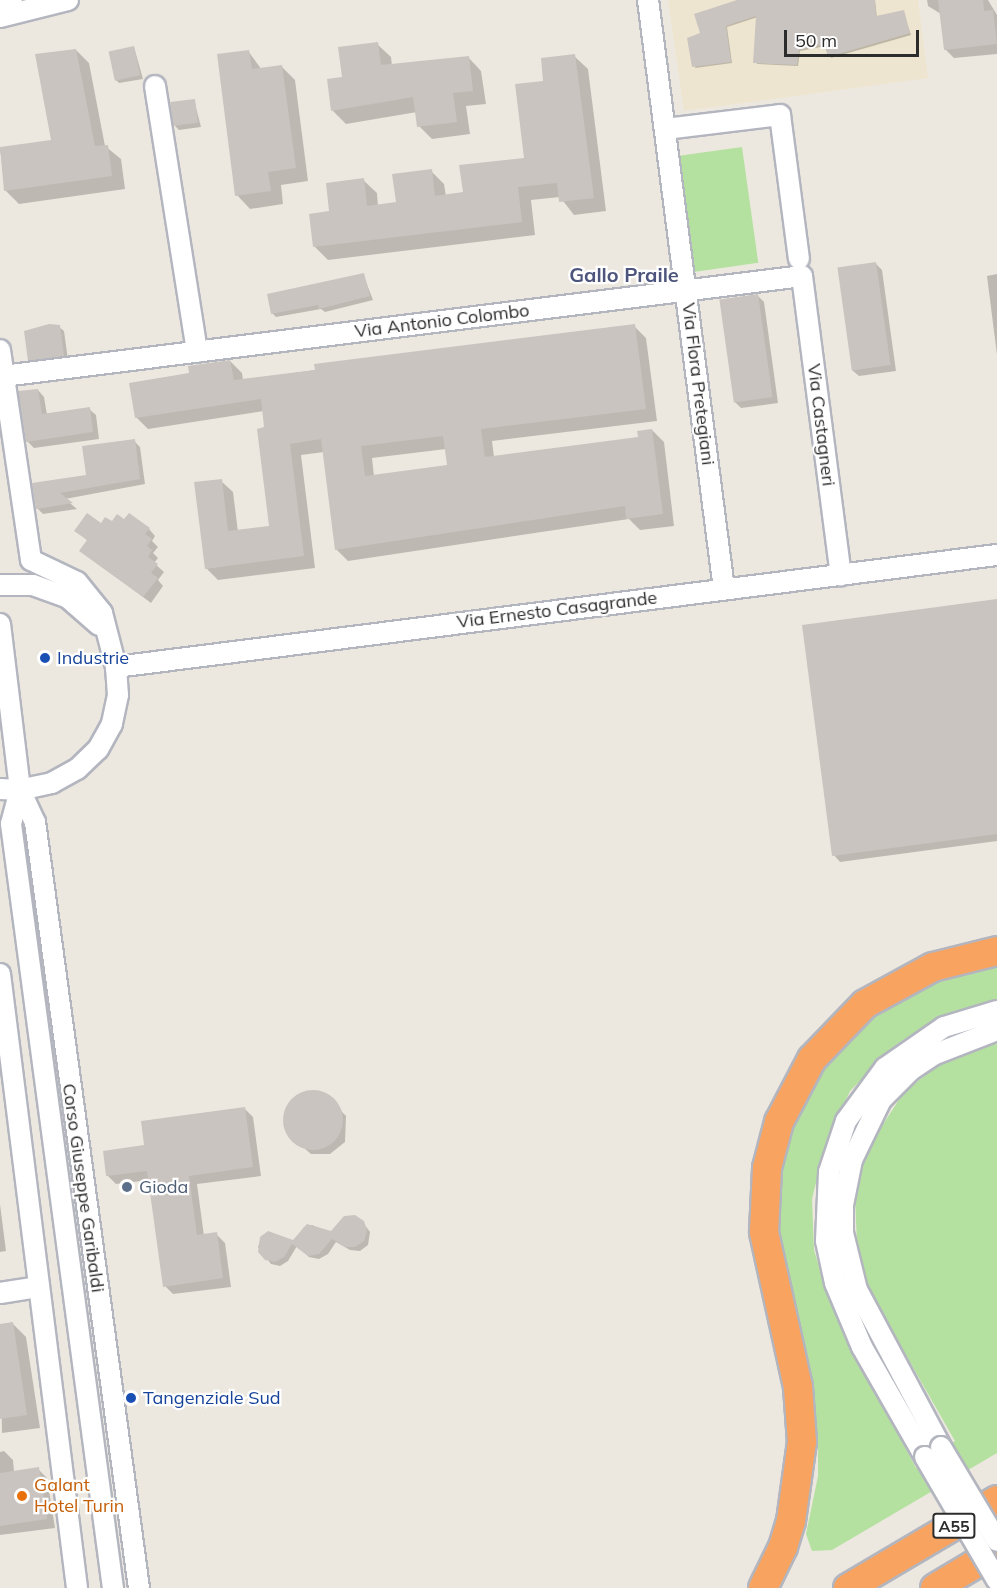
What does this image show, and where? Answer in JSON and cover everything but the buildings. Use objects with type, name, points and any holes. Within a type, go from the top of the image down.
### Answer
[{"type":"highway","points":[[763,1588],[783,1547],[791,1521],[802,1442],[798,1387],[764,1232],[766,1168],[779,1122],[812,1059],[865,1004],[933,967],[997,951]]},
{"type":"highway","name":"A55","points":[[848,1588],[997,1500]]},
{"type":"highway","name":"A55","points":[[934,1588],[997,1551]]},
{"type":"street","points":[[0,1],[12,0]]},
{"type":"street","points":[[0,17],[68,0]]},
{"type":"street","name":"Via Flora Pretegiani","points":[[648,0],[724,589]]},
{"type":"street","points":[[155,86],[197,352]]},
{"type":"street","name":"Via Castagneri","points":[[666,129],[780,115],[841,575]]},
{"type":"street","name":"Via Antonio Colombo","points":[[3,376],[686,290],[800,267]]},
{"type":"street","points":[[0,350],[31,560],[77,582],[102,613],[105,632],[116,667],[118,695],[112,723],[98,749],[77,769],[52,783],[10,789]]},
{"type":"street","name":"Via Ernesto Casagrande","points":[[116,667],[997,555]]},
{"type":"street","points":[[0,585],[33,585],[68,598],[105,632]]},
{"type":"street","name":"Corso Giuseppe Garibaldi","points":[[0,624],[11,824],[113,1588]]},
{"type":"street","name":"Corso Giuseppe Garibaldi","points":[[10,789],[35,822],[139,1588]]},
{"type":"street","points":[[0,974],[77,1588]]},
{"type":"street","points":[[997,1011],[944,1027],[885,1068],[846,1121],[829,1172],[826,1240],[835,1283],[862,1347],[997,1541]]},
{"type":"street","points":[[997,1030],[933,1055],[910,1070],[881,1100],[852,1160],[843,1205],[844,1242],[857,1290],[933,1452],[997,1580]]},
{"type":"street","points":[[0,1293],[38,1287]]},
{"type":"shaded area","points":[[668,0],[918,0],[928,78],[684,111]]},
{"type":"green space","points":[[742,147],[758,263],[692,272],[676,156]]},
{"type":"green space","points":[[997,961],[997,1001],[947,1015],[921,1029],[897,1044],[850,1091],[825,1146],[812,1199],[814,1250],[832,1307],[916,1468],[955,1441],[871,1294],[857,1246],[855,1195],[865,1152],[904,1092],[940,1064],[997,1043],[997,1453],[832,1550],[812,1551],[806,1534],[818,1476],[818,1443],[813,1402],[779,1262],[775,1196],[791,1115],[838,1040],[910,986]]},
{"type":"place","name":"Industrie","points":[[45,658]]},
{"type":"place","name":"Gioda","points":[[127,1187]]},
{"type":"place","name":"Tangenziale Sud","points":[[131,1398]]},
{"type":"place","name":"Galant Hotel Turin","points":[[22,1496]]},
{"type":"district","name":"Gallo Praile","points":[[624,274]]}]
